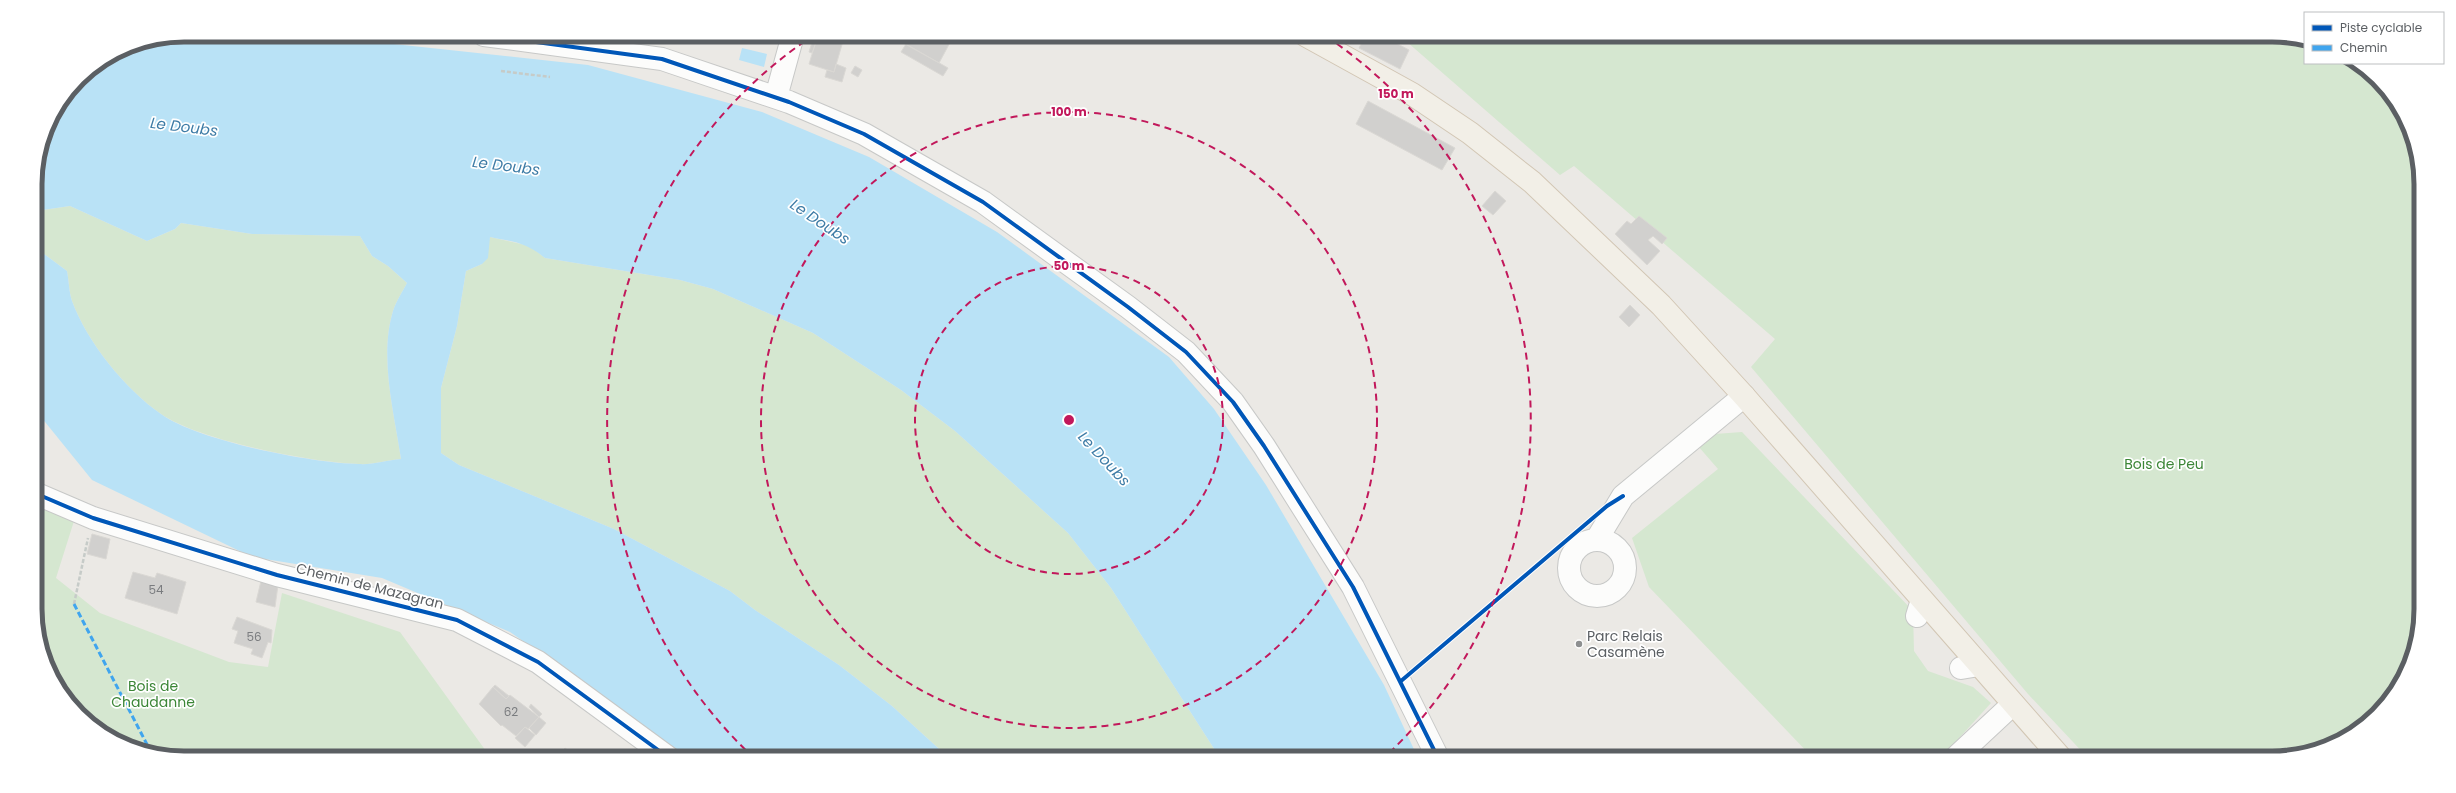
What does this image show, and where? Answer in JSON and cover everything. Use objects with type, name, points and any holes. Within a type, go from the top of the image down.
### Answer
[{"type":"main road","points":[[1318,42],[1412,94],[1470,133],[1532,182],[1660,305],[1744,396],[1970,666],[2013,704],[2055,751]]},
{"type":"street","points":[[538,42],[662,58],[776,97],[864,134],[983,202],[1128,307],[1186,352],[1233,402],[1264,446],[1353,587],[1435,751]]},
{"type":"street","points":[[776,97],[791,42]]},
{"type":"street","points":[[1602,540],[1623,496],[1744,396]]},
{"type":"street","name":"Chemin de Mazagran","points":[[42,496],[92,518],[277,575],[457,620],[538,662],[659,751]]},
{"type":"street","points":[[1963,751],[2013,704]]},
{"type":"path","points":[[501,71],[550,77]]},
{"type":"path","points":[[74,604],[92,518]]},
{"type":"green space","name":"Bois de Peu","points":[[1407,42],[2281,42],[2304,46],[2304,64],[2348,64],[2359,71],[2379,90],[2395,113],[2409,147],[2414,175],[2414,618],[2409,646],[2395,680],[2379,703],[2359,722],[2335,736],[2309,746],[2281,751],[2081,751],[2028,694],[1751,367],[1775,339],[1574,166],[1560,175]]},
{"type":"green space","points":[[70,206],[147,241],[175,229],[181,223],[252,234],[360,236],[372,256],[388,266],[407,283],[393,311],[387,347],[389,385],[401,459],[364,464],[339,463],[285,455],[201,433],[178,424],[161,414],[147,404],[121,378],[97,348],[87,332],[72,301],[67,271],[42,252],[42,210]]},
{"type":"green space","points":[[490,237],[530,246],[545,258],[680,280],[713,289],[813,333],[901,390],[955,431],[1068,533],[1111,588],[1216,751],[941,751],[892,706],[839,665],[755,610],[730,591],[614,529],[459,465],[441,453],[441,388],[457,326],[466,271],[482,264]]},
{"type":"green space","points":[[1742,432],[1913,611],[1914,651],[1928,671],[1973,687],[1991,703],[1947,751],[1806,751],[1649,587],[1632,538],[1718,469],[1698,446],[1715,434]]},
{"type":"green space","name":"Bois de Chaudanne","points":[[42,509],[74,521],[56,578],[100,613],[229,662],[268,667],[282,593],[400,632],[486,751],[175,751],[138,743],[113,732],[90,716],[71,696],[53,663],[47,646],[42,618]]},
{"type":"water","name":"Le Doubs","points":[[375,42],[588,65],[762,112],[869,157],[997,232],[1169,357],[1214,409],[1266,485],[1384,685],[1415,751],[1216,751],[1111,588],[1068,533],[955,431],[901,390],[813,333],[713,289],[680,280],[545,258],[519,243],[490,237],[488,258],[482,264],[466,271],[457,326],[441,388],[441,453],[459,465],[614,529],[730,591],[755,610],[839,665],[892,706],[941,751],[677,751],[606,699],[510,632],[382,578],[252,557],[92,480],[42,418],[42,252],[67,271],[72,301],[79,317],[97,348],[134,392],[161,414],[178,424],[201,433],[256,449],[313,460],[339,463],[369,464],[401,459],[389,385],[387,347],[393,311],[407,283],[388,266],[372,256],[360,236],[252,234],[181,223],[175,229],[147,241],[70,206],[42,210],[43,165],[50,138],[61,113],[77,90],[97,71],[130,53],[165,43]]},
{"type":"water","points":[[742,48],[767,54],[764,67],[739,60]]},
{"type":"building","points":[[812,42],[816,42],[812,53],[809,52]]},
{"type":"building","points":[[816,42],[843,42],[834,72],[809,64]]},
{"type":"building","points":[[901,42],[950,42],[939,63]]},
{"type":"building","points":[[1362,42],[1394,42],[1409,50],[1400,69],[1359,48]]},
{"type":"building","points":[[906,44],[948,68],[943,76],[901,52]]},
{"type":"building","points":[[836,64],[846,68],[842,82],[825,77],[827,70],[834,72]]},
{"type":"building","points":[[855,66],[862,70],[858,77],[851,73]]},
{"type":"building","points":[[1368,101],[1455,148],[1442,170],[1356,124]]},
{"type":"building","points":[[1495,191],[1506,201],[1493,215],[1482,206]]},
{"type":"building","points":[[1639,216],[1667,238],[1662,244],[1653,236],[1648,240],[1660,251],[1647,265],[1615,234],[1627,221],[1631,224]]},
{"type":"building","points":[[1630,305],[1640,315],[1629,327],[1619,317]]},
{"type":"building","points":[[92,534],[110,539],[106,559],[87,554]]},
{"type":"building","points":[[133,572],[155,578],[157,573],[186,582],[177,614],[125,598]]},
{"type":"building","points":[[261,581],[278,585],[275,607],[256,602]]},
{"type":"building","points":[[237,617],[272,630],[271,643],[268,642],[262,658],[251,654],[253,649],[234,643],[238,631],[232,629]]},
{"type":"building","points":[[495,685],[509,696],[506,699],[493,687]]},
{"type":"building","points":[[493,687],[506,699],[510,695],[539,717],[528,729],[525,727],[516,736],[502,725],[501,726],[479,704]]},
{"type":"building","points":[[531,704],[542,714],[539,717],[529,707]]},
{"type":"building","points":[[539,717],[546,723],[536,735],[529,728]]},
{"type":"building","points":[[525,727],[535,735],[525,747],[515,738]]},
{"type":"marked path","points":[[74,604],[148,746]]},
{"type":"cycle path","points":[[536,42],[662,59],[789,102],[864,134],[983,202],[1128,307],[1186,352],[1233,402],[1264,446],[1353,587],[1435,751]]},
{"type":"cycle path","points":[[42,496],[93,518],[277,575],[457,620],[538,662],[659,751]]},
{"type":"cycle path","points":[[1401,681],[1607,506],[1623,496]]},
{"type":"place","name":"Parc Relais Casamène","points":[[1579,644]]}]
